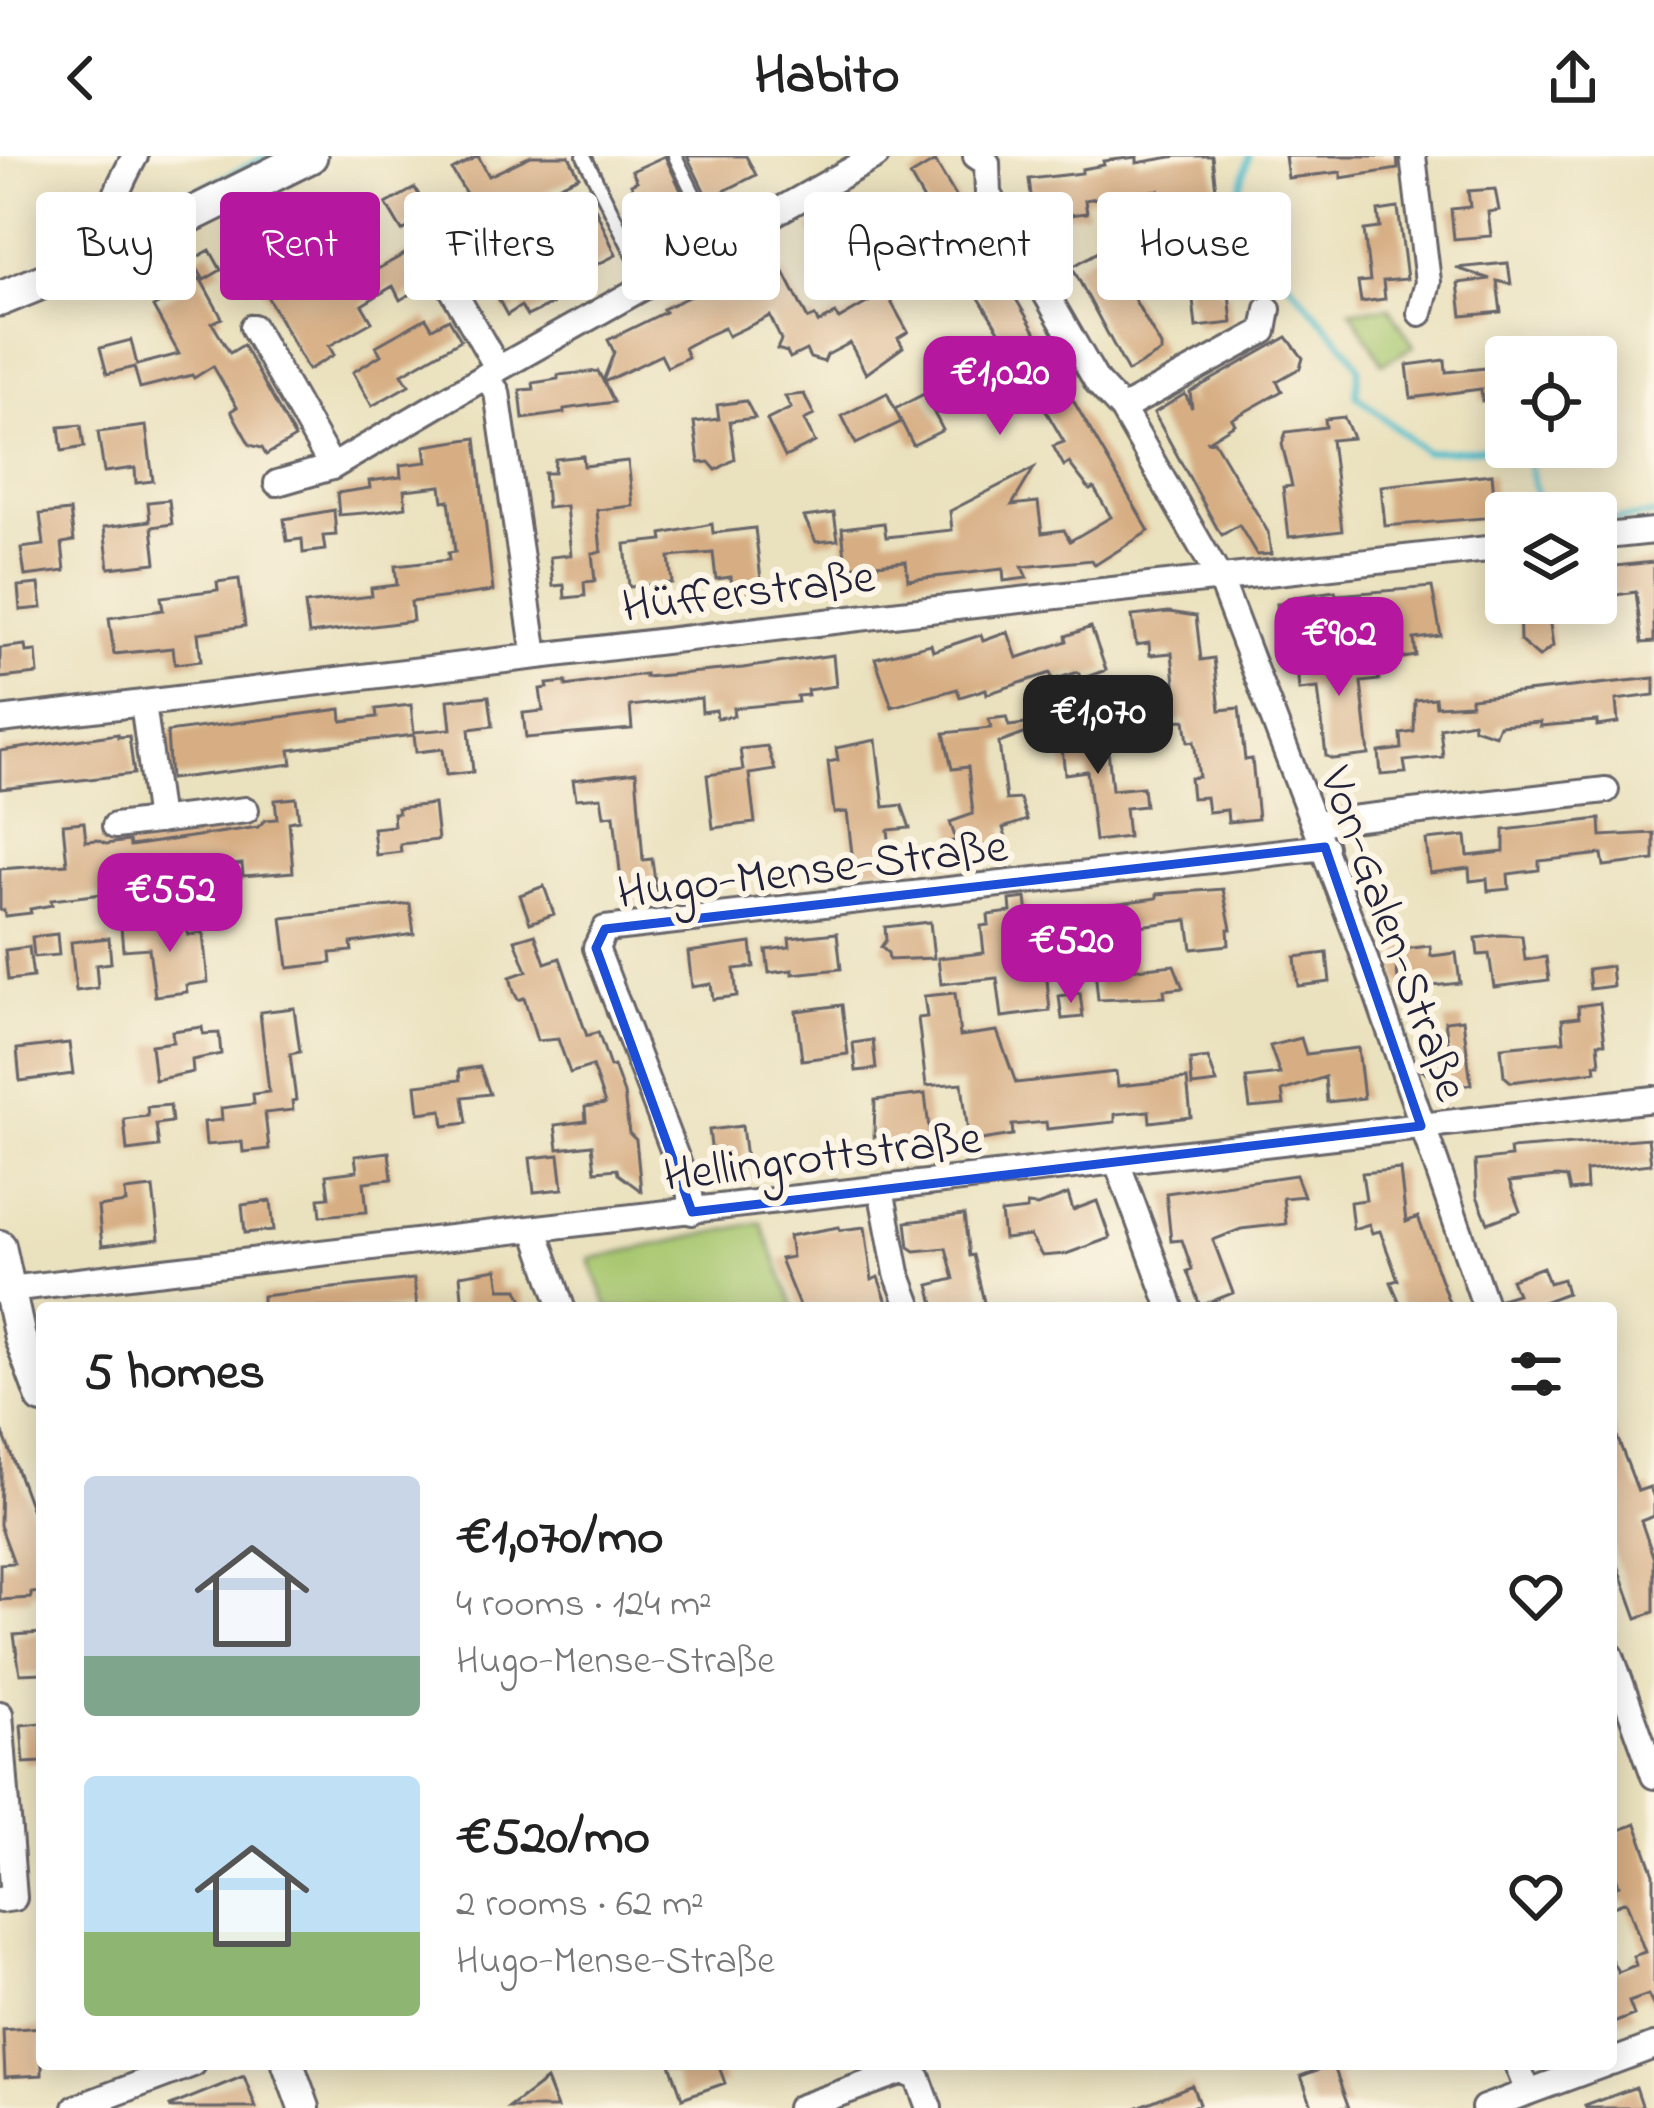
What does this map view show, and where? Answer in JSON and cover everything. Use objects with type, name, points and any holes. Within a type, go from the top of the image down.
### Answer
[{"type":"main road","points":[[196,212],[310,156]]},
{"type":"main road","points":[[0,299],[36,288]]},
{"type":"street","points":[[115,192],[134,156]]},
{"type":"street","points":[[780,211],[876,156]]},
{"type":"street","points":[[1413,156],[1428,282],[1420,313]]},
{"type":"street","name":"Von-Galen-Straße","points":[[988,158],[988,194],[1097,382],[1122,409],[1220,579],[1320,836],[1484,1302]]},
{"type":"street","points":[[277,484],[332,467],[622,299]]},
{"type":"street","points":[[454,300],[497,392],[535,656]]},
{"type":"street","points":[[1122,409],[1264,331],[1268,309]]},
{"type":"street","points":[[253,327],[332,467]]},
{"type":"street","points":[[1617,535],[1654,531]]},
{"type":"street","name":"Hüfferstraße","points":[[0,720],[1485,549]]},
{"type":"street","points":[[143,703],[159,821]]},
{"type":"street","points":[[1320,836],[1606,790]]},
{"type":"street","points":[[115,826],[246,810]]},
{"type":"street","name":"Hugo-Mense-Straße","points":[[692,1212],[690,1194],[596,948],[605,929],[1320,836]]},
{"type":"street","name":"Hellingrottstraße","points":[[4,1289],[1654,1100]]},
{"type":"street","points":[[1117,1162],[1169,1302]]},
{"type":"street","points":[[881,1189],[897,1273],[908,1302]]},
{"type":"street","points":[[535,1230],[560,1302]]},
{"type":"street","points":[[0,1246],[4,1289],[36,1381]]},
{"type":"street","points":[[1617,1673],[1654,1776]]},
{"type":"street","points":[[0,1714],[14,1898],[0,1900]]},
{"type":"street","points":[[1617,2060],[1654,2046]]},
{"type":"street","points":[[76,2108],[178,2070]]},
{"type":"street","points":[[290,2070],[304,2108]]},
{"type":"street","points":[[1519,2070],[1528,2092]]},
{"type":"street","points":[[1487,2108],[1589,2070]]},
{"type":"street","points":[[799,2108],[903,2071],[918,2078],[929,2108]]},
{"type":"lane","points":[[584,156],[622,233]]},
{"type":"lane","points":[[675,156],[693,192]]},
{"type":"highlighted area","points":[[1325,847],[1421,1126],[692,1212],[596,948],[605,929]]},
{"type":"green space","points":[[1389,307],[1414,346],[1383,364],[1350,310]]},
{"type":"green space","points":[[761,1222],[792,1302],[606,1302],[589,1259]]},
{"type":"building","points":[[478,156],[489,176],[531,156],[569,156],[579,176],[545,192],[465,192],[452,170]]},
{"type":"building","points":[[665,156],[682,192],[634,192],[631,184],[637,181],[632,171]]},
{"type":"building","points":[[687,156],[746,156],[756,175],[722,192],[705,192]]},
{"type":"building","points":[[1212,156],[1216,190],[1097,192],[1097,198],[1085,200],[1087,213],[1073,215],[1073,192],[1031,192],[1029,179],[1082,173],[1082,169],[1104,165],[1103,161],[1137,157],[1137,163]]},
{"type":"building","points":[[1285,156],[1397,156],[1398,169],[1341,178],[1341,172],[1288,178]]},
{"type":"building","points":[[935,161],[953,192],[919,192],[910,176]]},
{"type":"building","points":[[1495,189],[1499,210],[1488,212],[1491,236],[1454,239],[1451,209],[1470,207],[1468,191]]},
{"type":"building","points":[[404,194],[404,230],[402,231],[386,204]]},
{"type":"building","points":[[1398,208],[1407,279],[1383,281],[1385,299],[1361,302],[1358,282],[1370,281],[1364,230],[1380,228],[1378,211]]},
{"type":"building","points":[[598,215],[616,255],[598,264]]},
{"type":"building","points":[[210,250],[220,271],[204,280],[196,258]]},
{"type":"building","points":[[1097,253],[1097,300],[1135,300],[1161,352],[1128,372],[1073,266]]},
{"type":"building","points":[[404,254],[404,298],[400,300],[393,286],[380,294],[380,268]]},
{"type":"building","points":[[1508,263],[1511,284],[1497,281],[1501,312],[1462,316],[1458,283],[1490,279],[1456,268]]},
{"type":"building","points":[[784,272],[808,319],[815,316],[818,323],[836,314],[839,319],[872,300],[890,300],[908,332],[898,338],[903,347],[866,374],[850,343],[827,355],[824,362],[810,358],[806,350],[790,358],[777,349],[781,340],[770,316],[728,336],[724,328],[704,337],[684,348],[688,357],[667,367],[661,355],[604,382],[614,402],[523,419],[520,390],[534,389],[533,383],[558,379],[558,375],[598,371],[603,381],[614,352],[608,340],[665,312],[663,309],[682,300],[780,300],[780,274]]},
{"type":"building","points":[[200,278],[222,318],[212,323],[230,353],[243,345],[295,438],[266,455],[262,448],[250,445],[231,411],[237,407],[213,366],[194,378],[140,388],[134,367],[107,374],[100,348],[131,340],[137,365],[179,354],[153,307],[164,300],[196,300]]},
{"type":"building","points":[[269,300],[370,300],[362,305],[372,322],[329,346],[334,355],[308,370]]},
{"type":"building","points":[[499,300],[554,303],[527,316],[521,306],[507,315]]},
{"type":"building","points":[[980,300],[1017,300],[1043,345],[1044,394],[1063,383],[1149,531],[1095,565],[1092,560],[1022,567],[1027,578],[1004,581],[1003,569],[908,580],[906,561],[846,567],[842,528],[884,523],[886,537],[952,530],[950,511],[1034,468],[1012,505],[1038,502],[1042,533],[1064,530],[1070,541],[1111,517],[1094,488],[1090,490],[1069,463],[1064,466],[1053,446],[1064,442],[1028,380],[1018,381],[1015,357]]},
{"type":"building","points":[[1193,300],[1230,300],[1232,323],[1196,327]]},
{"type":"building","points":[[426,318],[432,328],[449,319],[461,340],[402,374],[409,385],[372,406],[353,372],[381,355],[376,346]]},
{"type":"building","points":[[1287,337],[1303,358],[1300,368],[1277,381],[1282,391],[1232,419],[1235,424],[1206,442],[1214,441],[1268,532],[1271,554],[1257,555],[1239,525],[1222,535],[1154,413],[1185,394],[1192,408],[1190,392]]},
{"type":"building","points":[[1445,360],[1446,372],[1485,368],[1485,401],[1481,389],[1411,398],[1407,365]]},
{"type":"building","points":[[887,393],[901,422],[856,444],[842,416]]},
{"type":"building","points":[[804,394],[814,415],[804,420],[815,442],[785,457],[767,420],[791,408],[785,396]]},
{"type":"building","points":[[924,394],[943,430],[913,445],[895,409]]},
{"type":"building","points":[[746,401],[755,418],[730,421],[735,459],[716,470],[709,462],[699,463],[694,422],[719,419],[717,405]]},
{"type":"building","points":[[1344,417],[1353,438],[1331,440],[1342,531],[1289,537],[1283,487],[1292,486],[1282,444],[1286,432],[1326,427],[1325,419]]},
{"type":"building","points":[[81,425],[84,447],[62,451],[59,427]]},
{"type":"building","points":[[146,426],[153,481],[136,483],[135,468],[104,472],[98,432]]},
{"type":"building","points":[[476,438],[493,591],[411,602],[413,621],[309,634],[305,604],[372,596],[371,588],[397,585],[395,566],[449,560],[448,553],[455,552],[449,500],[443,501],[441,486],[404,490],[406,507],[339,515],[337,493],[370,488],[369,481],[401,477],[400,465],[427,462],[425,446]]},
{"type":"building","points":[[583,456],[584,466],[628,461],[633,506],[597,510],[601,552],[592,553],[595,581],[584,582],[585,596],[565,598],[564,585],[553,586],[550,557],[571,555],[566,506],[547,508],[544,473],[554,473],[555,459]]},
{"type":"building","points":[[1492,474],[1494,492],[1485,492],[1485,518],[1385,526],[1381,486]]},
{"type":"building","points":[[169,500],[172,524],[152,527],[156,563],[109,568],[104,527],[150,521],[148,502]]},
{"type":"building","points":[[334,510],[336,535],[323,536],[325,550],[303,553],[302,539],[287,541],[284,519]]},
{"type":"building","points":[[70,511],[74,541],[62,543],[65,571],[25,576],[21,548],[44,545],[40,514]]},
{"type":"building","points":[[834,513],[838,540],[816,542],[804,517]]},
{"type":"building","points":[[712,524],[713,533],[755,528],[763,597],[734,600],[731,577],[716,579],[713,553],[669,557],[672,583],[629,587],[625,544],[663,540],[662,534]]},
{"type":"building","points":[[1654,562],[1654,642],[1642,643],[1636,592],[1617,595],[1617,566]]},
{"type":"building","points":[[239,579],[245,626],[198,633],[201,661],[175,664],[173,648],[114,654],[109,618],[163,610],[161,597],[218,590],[217,582]]},
{"type":"building","points":[[39,584],[42,608],[20,610],[18,586]]},
{"type":"building","points":[[1432,587],[1441,636],[1414,639],[1416,656],[1397,659],[1393,622],[1366,625],[1364,613],[1278,627],[1276,604],[1288,598]]},
{"type":"building","points":[[1169,612],[1196,616],[1201,660],[1214,658],[1220,710],[1239,708],[1245,760],[1252,759],[1258,819],[1228,822],[1227,810],[1208,812],[1206,797],[1192,798],[1190,778],[1199,777],[1194,741],[1188,742],[1185,720],[1137,723],[1135,701],[1176,693],[1172,653],[1150,655],[1149,643],[1136,645],[1132,616]]},
{"type":"building","points":[[1520,624],[1550,624],[1553,646],[1539,657],[1520,641]]},
{"type":"building","points":[[1091,627],[1106,670],[1081,679],[1078,672],[1053,680],[1050,673],[987,694],[986,689],[960,697],[957,689],[892,707],[875,658],[931,644],[933,651],[981,635],[983,641],[1008,632],[1017,658],[1067,641],[1066,636]]},
{"type":"building","points":[[25,645],[26,652],[36,651],[38,674],[0,678],[0,648]]},
{"type":"building","points":[[1342,650],[1343,662],[1376,659],[1379,680],[1361,682],[1369,755],[1333,759],[1326,756],[1318,688],[1299,690],[1296,655]]},
{"type":"building","points":[[833,655],[836,686],[807,690],[808,695],[797,696],[798,702],[733,708],[734,716],[717,718],[716,710],[702,712],[701,698],[630,706],[632,729],[526,738],[523,713],[543,711],[540,689],[548,688],[547,684],[566,682],[566,686]]},
{"type":"building","points":[[1654,678],[1654,695],[1616,700],[1618,723],[1499,725],[1495,735],[1474,728],[1473,722],[1440,728],[1443,757],[1404,761],[1406,773],[1381,775],[1379,752],[1402,749],[1401,734],[1414,732],[1415,700],[1435,698],[1436,706],[1471,704],[1471,698]]},
{"type":"building","points":[[489,696],[493,726],[469,729],[473,772],[446,775],[443,749],[416,752],[414,735],[290,750],[292,764],[170,779],[167,732],[341,709],[342,721],[377,717],[376,709],[411,705],[414,732],[451,729],[448,700]]},
{"type":"building","points":[[1006,717],[1009,726],[1034,723],[1035,730],[999,743],[1006,800],[1020,799],[1027,820],[1003,828],[1009,847],[986,854],[984,849],[939,865],[933,848],[956,840],[950,822],[973,814],[968,767],[952,769],[944,733],[991,728],[989,719]]},
{"type":"building","points":[[1105,718],[1112,790],[1143,787],[1145,806],[1125,808],[1128,837],[1095,841],[1087,771],[1065,774],[1059,723]]},
{"type":"building","points":[[129,736],[134,774],[0,789],[0,751]]},
{"type":"building","points":[[876,740],[884,807],[902,805],[910,828],[888,830],[892,866],[854,870],[847,812],[834,813],[828,762],[838,760],[836,748]]},
{"type":"building","points":[[767,746],[775,770],[749,774],[755,823],[713,828],[707,775],[743,770],[740,749]]},
{"type":"building","points":[[636,772],[643,860],[652,859],[657,896],[623,900],[614,815],[604,816],[601,797],[576,799],[573,780]]},
{"type":"building","points":[[296,798],[299,820],[289,822],[293,872],[243,876],[242,864],[197,869],[199,881],[188,885],[149,890],[148,883],[111,887],[111,893],[51,900],[52,905],[30,909],[31,913],[5,916],[0,910],[0,869],[67,864],[63,824],[84,822],[86,841],[129,841],[130,846],[258,827],[265,820],[277,819],[275,800]]},
{"type":"building","points":[[434,804],[438,840],[400,844],[401,852],[376,855],[373,828],[394,826],[397,808]]},
{"type":"building","points":[[1600,819],[1601,836],[1654,833],[1654,860],[1604,866],[1602,854],[1539,861],[1539,870],[1508,874],[1509,889],[1488,891],[1487,879],[1470,881],[1469,868],[1430,873],[1426,840],[1466,836],[1468,856],[1504,852],[1504,830]]},
{"type":"building","points":[[544,886],[554,914],[530,923],[520,895]]},
{"type":"building","points":[[1223,889],[1231,929],[1229,945],[1192,949],[1188,920],[1130,927],[1135,969],[1174,965],[1183,988],[1164,990],[1165,997],[1098,1000],[1091,927],[1083,928],[1081,908],[1157,898],[1157,894]]},
{"type":"building","points":[[1026,898],[1033,959],[1045,958],[1050,1011],[1002,1017],[997,978],[941,984],[938,958],[984,953],[981,926],[989,925],[988,915],[1011,912],[1010,900]]},
{"type":"building","points":[[410,904],[414,934],[351,943],[352,951],[331,953],[332,963],[288,968],[282,918]]},
{"type":"building","points":[[187,922],[188,935],[203,933],[208,982],[186,985],[187,992],[155,996],[149,948],[123,950],[121,927]]},
{"type":"building","points":[[930,922],[934,958],[889,960],[881,947],[885,927]]},
{"type":"building","points":[[837,933],[841,969],[769,973],[766,950],[790,947],[789,938]]},
{"type":"building","points":[[57,934],[59,955],[34,957],[32,937]]},
{"type":"building","points":[[535,934],[545,963],[560,958],[587,1036],[598,1032],[610,1067],[614,1066],[624,1094],[629,1133],[636,1140],[641,1191],[617,1169],[595,1171],[592,1145],[558,1149],[555,1125],[586,1121],[585,1107],[605,1104],[592,1066],[570,1073],[558,1039],[537,1041],[524,998],[518,1000],[514,992],[510,977],[527,971],[515,940]]},
{"type":"building","points":[[1522,936],[1525,960],[1546,957],[1549,980],[1494,987],[1489,954],[1478,955],[1476,938]]},
{"type":"building","points":[[109,938],[111,963],[96,965],[98,988],[76,991],[71,942]]},
{"type":"building","points":[[751,943],[754,967],[734,969],[737,996],[713,999],[711,984],[692,987],[688,952]]},
{"type":"building","points":[[1430,946],[1431,956],[1456,953],[1460,983],[1423,987],[1423,983],[1404,985],[1398,980],[1395,950]]},
{"type":"building","points":[[29,947],[33,977],[8,980],[5,950]]},
{"type":"building","points":[[1327,953],[1330,982],[1298,986],[1295,957]]},
{"type":"building","points":[[1611,966],[1613,986],[1590,989],[1588,969]]},
{"type":"building","points":[[955,993],[960,1036],[997,1031],[1016,1083],[1116,1072],[1118,1086],[1187,1079],[1191,1117],[1150,1122],[1149,1111],[1115,1114],[1115,1122],[1047,1129],[1046,1122],[1012,1125],[1013,1135],[969,1142],[962,1083],[926,1086],[918,1018],[927,1017],[924,996]]},
{"type":"building","points":[[1080,993],[1083,1017],[1062,1019],[1059,996]]},
{"type":"building","points":[[1600,1003],[1605,1043],[1598,1043],[1596,1071],[1511,1082],[1504,1076],[1501,1047],[1564,1041],[1562,1019],[1579,1017],[1578,1006]]},
{"type":"building","points":[[842,1005],[848,1054],[802,1060],[796,1011]]},
{"type":"building","points":[[294,1008],[300,1052],[290,1054],[296,1100],[293,1110],[265,1113],[269,1149],[243,1152],[242,1142],[206,1145],[204,1122],[222,1120],[221,1108],[254,1104],[253,1094],[269,1092],[260,1012]]},
{"type":"building","points":[[1463,1019],[1471,1084],[1443,1088],[1442,1081],[1421,1070],[1441,1067],[1440,1057],[1450,1055],[1445,1021]]},
{"type":"building","points":[[202,1027],[203,1034],[219,1033],[221,1054],[192,1060],[193,1072],[155,1080],[151,1045],[173,1042],[172,1031]]},
{"type":"building","points":[[1301,1038],[1306,1054],[1358,1048],[1364,1098],[1327,1102],[1325,1077],[1282,1091],[1284,1105],[1250,1108],[1246,1078],[1280,1074],[1270,1046]]},
{"type":"building","points":[[873,1040],[876,1069],[856,1071],[853,1043]]},
{"type":"building","points":[[69,1043],[73,1074],[20,1081],[17,1049]]},
{"type":"building","points":[[1208,1058],[1217,1083],[1192,1086],[1190,1060]]},
{"type":"building","points":[[480,1067],[490,1094],[463,1097],[467,1123],[444,1126],[442,1110],[419,1113],[416,1085],[460,1080],[459,1070]]},
{"type":"building","points":[[925,1094],[931,1146],[898,1155],[897,1150],[881,1152],[879,1136],[874,1137],[875,1100]]},
{"type":"building","points":[[170,1105],[172,1122],[156,1124],[159,1147],[127,1151],[124,1119],[148,1116],[147,1107]]},
{"type":"building","points":[[742,1126],[747,1167],[714,1171],[709,1130]]},
{"type":"building","points":[[1648,1138],[1651,1164],[1586,1171],[1587,1189],[1570,1191],[1567,1178],[1557,1177],[1509,1182],[1520,1211],[1488,1223],[1477,1196],[1475,1161],[1511,1157],[1510,1149]]},
{"type":"building","points":[[389,1152],[392,1179],[364,1182],[367,1212],[321,1216],[319,1198],[329,1197],[326,1175],[357,1171],[355,1156]]},
{"type":"building","points":[[559,1155],[563,1189],[534,1192],[530,1158]]},
{"type":"building","points":[[1400,1169],[1406,1222],[1418,1217],[1449,1302],[1399,1302],[1391,1282],[1398,1280],[1380,1231],[1372,1233],[1369,1224],[1353,1229],[1350,1202],[1366,1200],[1362,1173]]},
{"type":"building","points":[[1296,1175],[1304,1196],[1283,1198],[1286,1224],[1241,1229],[1213,1240],[1233,1293],[1199,1302],[1182,1240],[1171,1241],[1166,1193]]},
{"type":"building","points":[[153,1188],[159,1239],[102,1246],[98,1207],[126,1203],[125,1191]]},
{"type":"building","points":[[1068,1194],[1073,1210],[1097,1201],[1110,1238],[1066,1254],[1042,1256],[1030,1236],[1004,1239],[1001,1213],[1027,1210],[1027,1205]]},
{"type":"building","points":[[271,1201],[274,1230],[245,1233],[242,1205]]},
{"type":"building","points":[[964,1215],[969,1256],[973,1255],[984,1302],[933,1302],[929,1285],[954,1279],[946,1248],[915,1251],[909,1247],[906,1222]]},
{"type":"building","points":[[865,1227],[872,1280],[878,1277],[887,1302],[798,1302],[780,1259],[792,1257],[789,1236]]},
{"type":"building","points":[[1543,1267],[1549,1283],[1563,1279],[1567,1293],[1543,1302],[1501,1302],[1517,1294],[1511,1279]]},
{"type":"building","points":[[497,1269],[500,1289],[518,1289],[523,1302],[462,1302],[460,1275]]},
{"type":"building","points":[[414,1279],[416,1302],[262,1302],[262,1296]]},
{"type":"building","points":[[2,1430],[36,1522],[36,1593],[31,1598],[0,1600],[0,1564],[14,1563],[0,1525]]},
{"type":"building","points":[[1617,1437],[1638,1491],[1650,1487],[1654,1498],[1654,1516],[1641,1521],[1654,1559],[1654,1612],[1637,1618],[1617,1563]]},
{"type":"building","points":[[36,1633],[36,1673],[20,1674],[14,1635]]},
{"type":"building","points":[[36,1724],[36,1762],[24,1763],[21,1725]]},
{"type":"building","points":[[1636,1824],[1654,1874],[1654,2007],[1648,1995],[1629,2002],[1634,2015],[1617,2022],[1617,1970],[1636,1965],[1633,1956],[1645,1952],[1626,1901],[1617,1905],[1617,1831]]},
{"type":"building","points":[[36,2027],[36,2070],[42,2070],[42,2075],[5,2077],[3,2030]]},
{"type":"building","points":[[672,2070],[720,2070],[725,2083],[682,2098]]},
{"type":"building","points":[[1335,2070],[1349,2108],[1313,2108],[1301,2076]]},
{"type":"building","points":[[244,2076],[256,2108],[170,2106]]},
{"type":"building","points":[[546,2080],[557,2108],[509,2108]]},
{"type":"building","points":[[1192,2085],[1199,2104],[1136,2108]]},
{"type":"building","points":[[1636,2087],[1643,2108],[1585,2106]]},
{"type":"waterway","points":[[195,192],[268,156]]},
{"type":"waterway","points":[[1249,156],[1240,188],[1250,229],[1280,272],[1350,352],[1359,368],[1356,395],[1425,452],[1485,448]]},
{"type":"waterway","points":[[1530,468],[1535,492]]},
{"type":"waterway","points":[[1617,519],[1654,515]]}]
